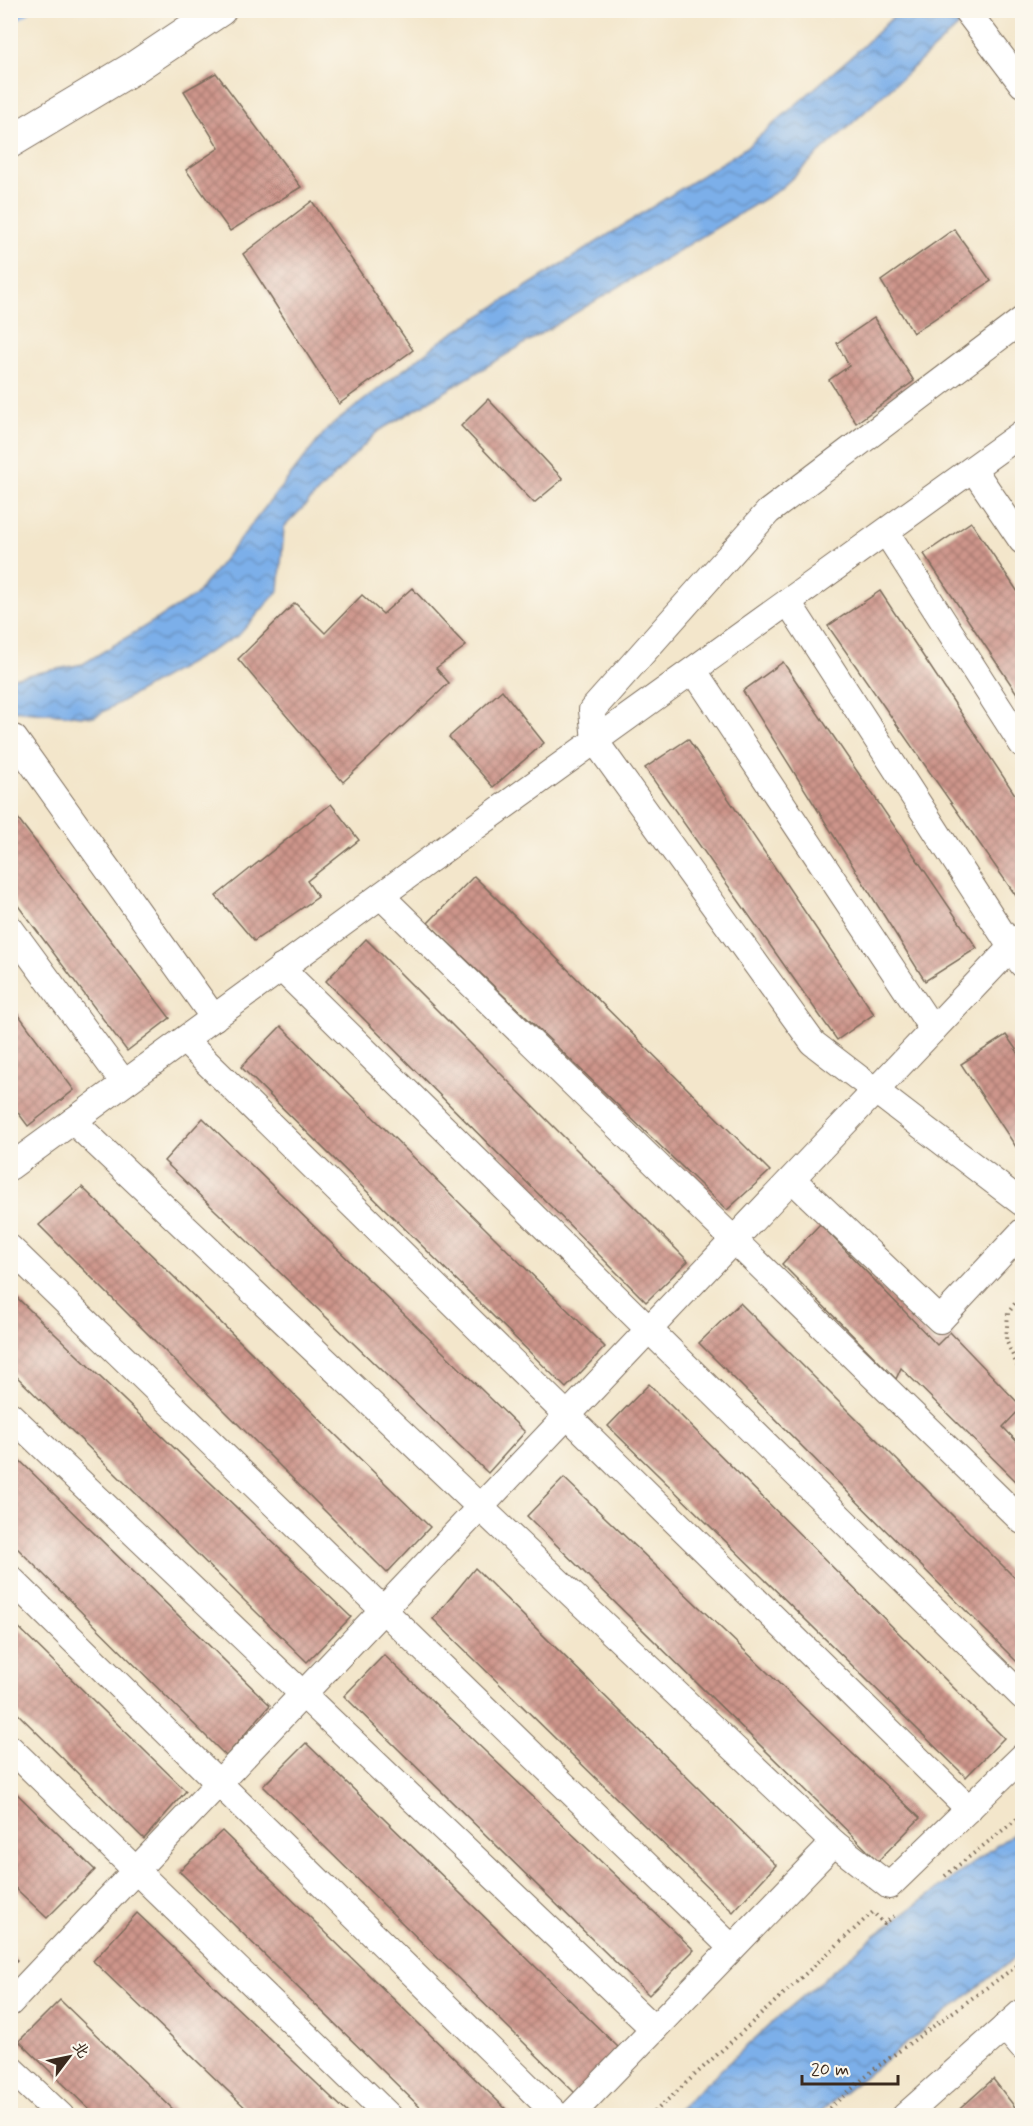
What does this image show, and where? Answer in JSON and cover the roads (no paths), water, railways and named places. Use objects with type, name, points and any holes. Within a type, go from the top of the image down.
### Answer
[{"type":"street","points":[[10,142],[135,67],[220,10]]},
{"type":"street","points":[[966,10],[1023,84]]},
{"type":"street","points":[[1023,320],[768,512],[592,710],[595,741],[813,1043],[1023,1203]]},
{"type":"street","points":[[15,1154],[74,1121],[281,968],[1023,433]]},
{"type":"street","points":[[973,469],[1023,541]]},
{"type":"street","points":[[886,532],[1023,744]]},
{"type":"street","points":[[10,2003],[933,1030],[1019,949],[788,602]]},
{"type":"street","points":[[694,670],[933,1030]]},
{"type":"street","points":[[10,740],[14,738],[214,1018]]},
{"type":"street","points":[[381,896],[1023,1521]]},
{"type":"street","points":[[10,928],[124,1083]]},
{"type":"street","points":[[281,968],[1023,1696]]},
{"type":"street","points":[[184,1040],[969,1809]]},
{"type":"street","points":[[74,1121],[834,1843],[889,1886],[1023,1758]]},
{"type":"street","points":[[792,1179],[940,1320],[1023,1232]]},
{"type":"street","points":[[10,1248],[732,1948]]},
{"type":"street","points":[[10,1415],[654,2030]]},
{"type":"street","points":[[10,1578],[558,2115]]},
{"type":"street","points":[[10,1748],[389,2115]]},
{"type":"street","points":[[570,2115],[834,1843]]},
{"type":"street","points":[[919,2111],[1014,2020],[1023,2047]]},
{"type":"street","points":[[10,2068],[61,2115]]},
{"type":"water","points":[[899,11],[975,11],[779,190],[378,431],[284,527],[279,590],[239,635],[94,717],[11,710],[11,678],[83,664],[195,596],[328,428],[442,340],[747,147],[861,48]]},
{"type":"water","points":[[1022,1827],[1022,1952],[816,2115],[672,2115],[775,2020],[875,1935]]},
{"type":"waterway","points":[[10,20],[26,10]]}]
